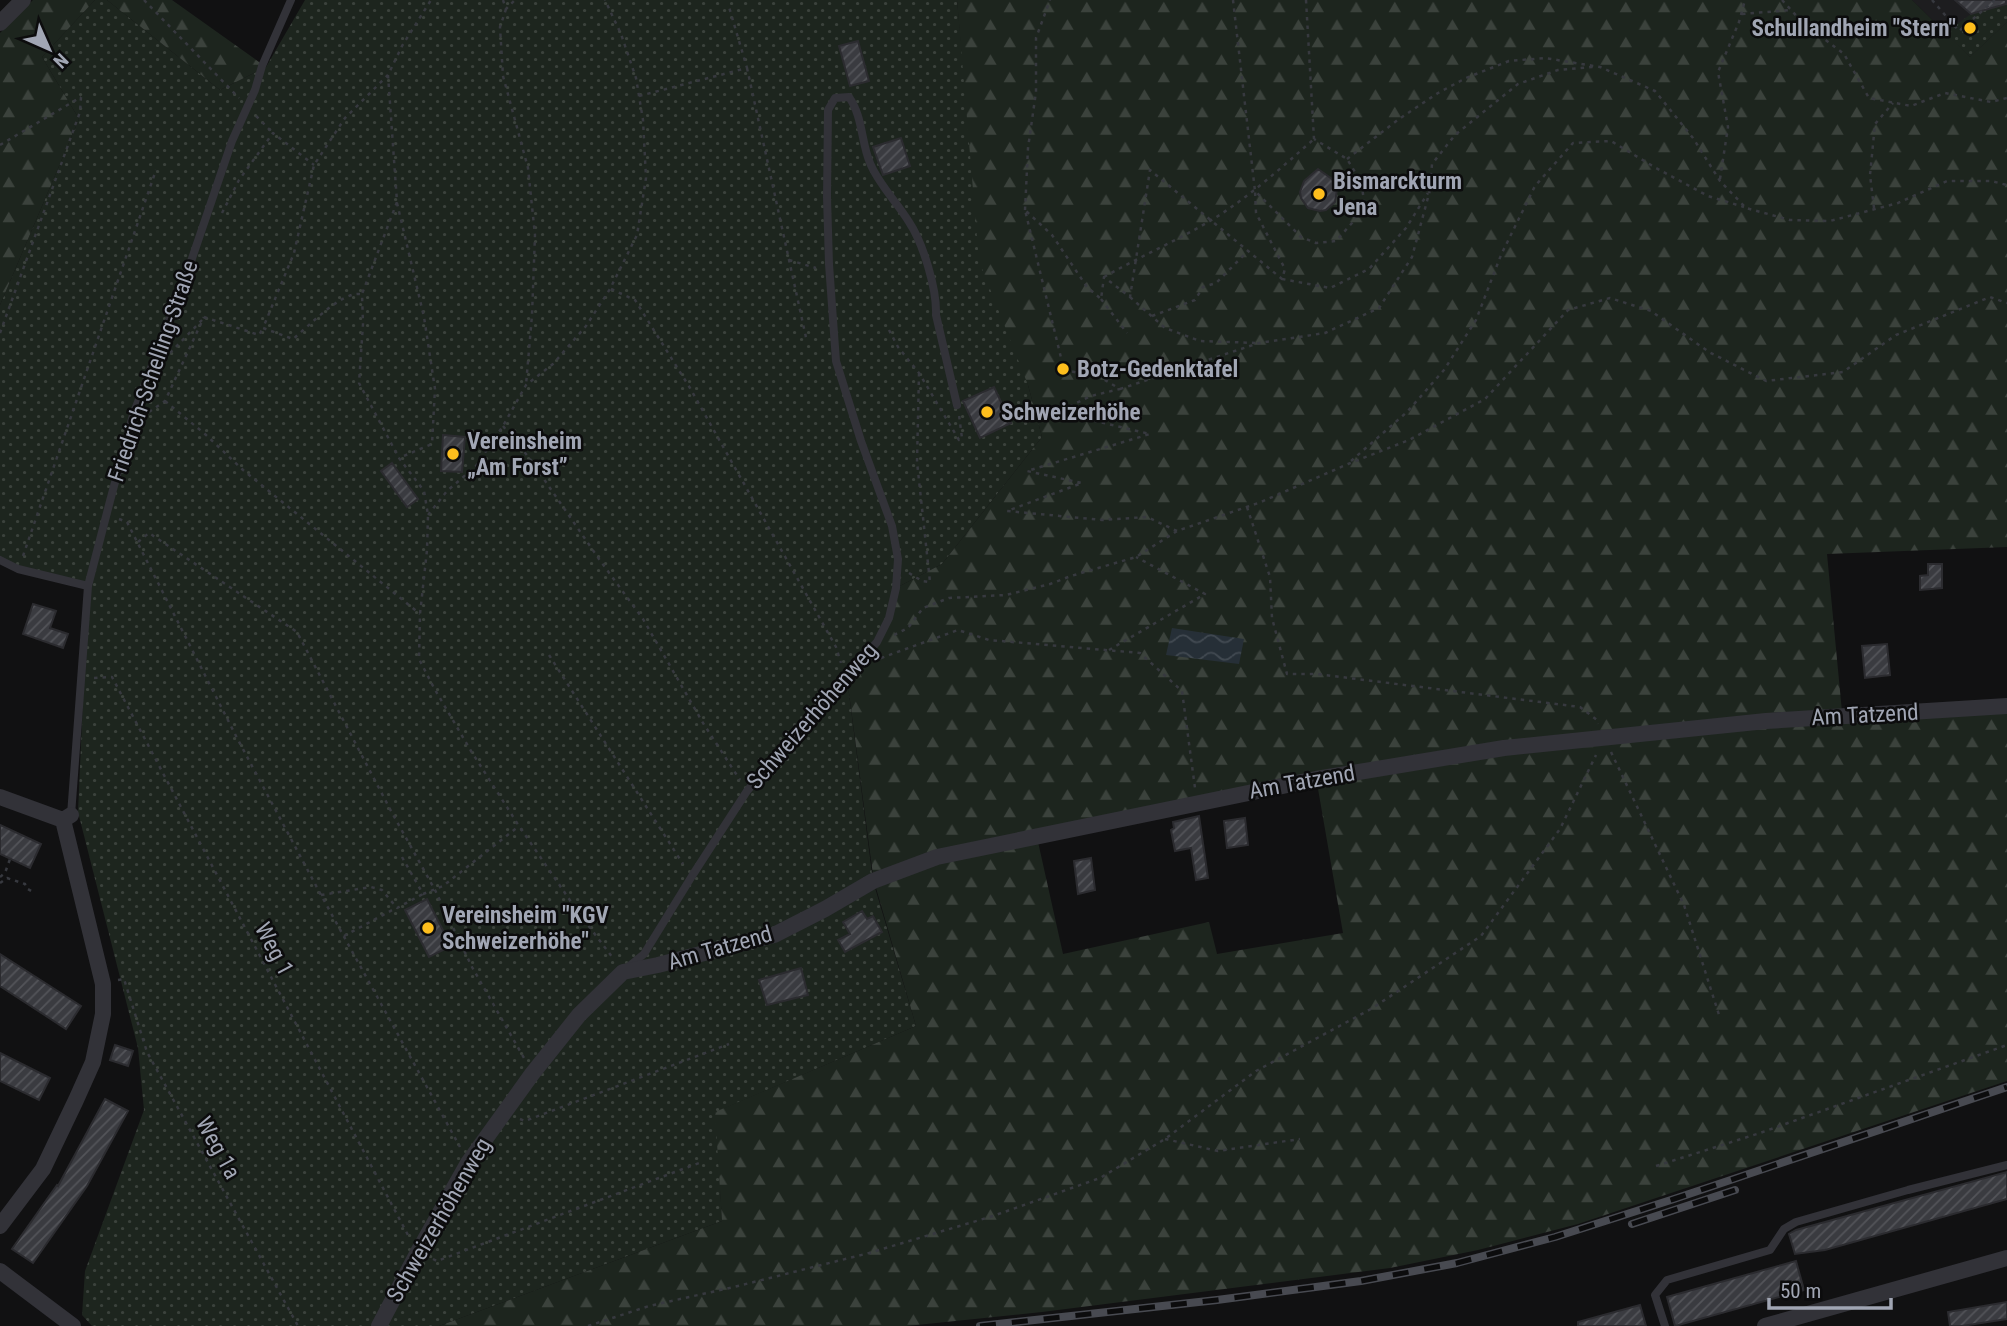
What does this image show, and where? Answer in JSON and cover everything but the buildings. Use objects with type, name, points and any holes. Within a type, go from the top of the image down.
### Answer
[{"type":"street","points":[[0,23],[23,0]]},
{"type":"street","name":"Am Tatzend","points":[[623,972],[774,935],[873,881],[937,857],[1316,779],[1504,748],[1766,721],[2007,706]]},
{"type":"street","points":[[0,797],[67,817]]},
{"type":"street","name":"Friedrich-Schelling-Straße","points":[[0,1226],[43,1169],[93,1062],[103,1014],[103,984],[67,817]]},
{"type":"street","name":"Schweizerhöhenweg","points":[[379,1326],[468,1163],[532,1074],[579,1015],[623,972]]},
{"type":"street","points":[[1765,1326],[2007,1258]]},
{"type":"street","points":[[0,1271],[73,1326]]},
{"type":"lane","name":"Friedrich-Schelling-Straße","points":[[67,817],[88,586],[133,415],[185,279],[232,141],[291,0]]},
{"type":"lane","name":"Schweizerhöhenweg","points":[[623,972],[645,954],[747,791],[877,642],[889,618],[896,588],[898,559],[892,526],[836,361],[827,197],[828,110],[835,98],[849,97],[856,107],[870,163],[918,238],[937,299],[936,314],[957,405]]},
{"type":"lane","points":[[0,560],[18,569],[88,586]]},
{"type":"lane","points":[[1665,1326],[1655,1295],[1667,1280],[1770,1250],[1784,1229],[1796,1222],[2007,1165]]},
{"type":"path","points":[[144,0],[273,133],[314,165]]},
{"type":"path","points":[[204,317],[259,335],[294,253],[314,165],[345,118],[388,75],[402,46],[431,0]]},
{"type":"path","points":[[503,0],[506,9]]},
{"type":"path","points":[[515,0],[506,9],[500,27],[503,76],[528,168],[535,235],[526,385]]},
{"type":"path","points":[[428,515],[447,491],[476,466],[526,385],[553,364],[586,326],[610,289],[637,235],[646,178],[643,120],[636,78],[621,34],[605,0]]},
{"type":"path","points":[[1050,0],[1036,38],[1036,92],[1028,148],[1025,210],[1064,370],[1100,377],[1120,389]]},
{"type":"path","points":[[1233,0],[1256,213],[1285,270],[1282,279]]},
{"type":"path","points":[[1306,0],[1314,139]]},
{"type":"path","points":[[1720,181],[1728,127],[1718,72],[1745,0]]},
{"type":"path","points":[[1782,0],[1802,22],[1844,54],[1869,98],[1911,106],[1945,93],[1991,102],[2007,98]]},
{"type":"path","points":[[1933,0],[1959,31],[1995,0]]},
{"type":"path","points":[[729,7],[747,68],[807,342]]},
{"type":"path","points":[[1741,15],[1791,10]]},
{"type":"path","points":[[1347,159],[1399,119],[1466,78],[1509,61],[1545,58],[1600,67],[1655,91],[1693,138],[1720,181],[1746,208]]},
{"type":"path","points":[[1177,531],[1147,517],[1102,520],[1007,511],[1082,483],[1027,471],[1150,434],[1095,421],[1068,407],[1091,396],[1259,343],[1325,333],[1379,308],[1412,257],[1430,190],[1432,164],[1455,135],[1518,84],[1558,69],[1600,67]]},
{"type":"path","points":[[639,96],[747,68]]},
{"type":"path","points":[[388,75],[397,202],[424,317],[435,389],[432,444],[399,458]]},
{"type":"path","points":[[0,145],[81,97],[80,112],[0,333]]},
{"type":"path","points":[[1875,209],[1870,175],[1875,124],[1893,103]]},
{"type":"path","points":[[221,214],[239,180],[273,133]]},
{"type":"path","points":[[1255,191],[1301,237],[1316,243],[1336,241],[1352,223],[1364,200],[1361,182],[1347,159],[1314,139]]},
{"type":"path","points":[[1104,277],[1210,221],[1255,191],[1314,139]]},
{"type":"path","points":[[1348,464],[1407,412],[1444,370],[1476,320],[1501,255],[1535,186],[1573,142],[1611,141],[1708,196],[1790,220],[1830,221],[1898,203],[1948,181],[1992,181],[2007,185]]},
{"type":"path","points":[[18,569],[156,170]]},
{"type":"path","points":[[1130,297],[1150,170],[1282,279],[1330,288],[1369,269],[1406,228],[1430,190]]},
{"type":"path","points":[[397,202],[362,294],[359,383],[399,458],[424,491],[428,515],[427,550],[420,614],[419,659],[440,699],[519,826],[623,972]]},
{"type":"path","points":[[1025,210],[1052,235],[1087,287],[1101,299],[1127,333]]},
{"type":"path","points":[[1152,317],[1195,300],[1203,287],[1216,283],[1247,252]]},
{"type":"path","points":[[789,260],[829,271]]},
{"type":"path","points":[[1101,299],[1104,277]]},
{"type":"path","points":[[1104,277],[1165,328],[1200,341],[1259,343]]},
{"type":"path","points":[[610,289],[635,300],[683,377],[836,647],[847,678]]},
{"type":"path","points":[[263,328],[293,339],[340,300],[352,293],[362,294]]},
{"type":"path","points":[[1197,802],[1182,691],[1140,653],[989,640],[958,630],[878,659],[877,642],[908,628],[923,608],[949,598],[1017,592],[1136,557],[1177,531],[1247,507],[1409,440],[1485,399],[1569,310],[1610,298],[1651,311],[1709,352],[1766,381],[1843,372],[1896,335],[1990,297],[2007,303]]},
{"type":"path","points":[[167,356],[204,317]]},
{"type":"path","points":[[204,317],[165,401],[243,470],[420,614]]},
{"type":"path","points":[[889,330],[898,347],[919,373],[918,462],[930,582],[922,582],[910,574],[898,559]]},
{"type":"path","points":[[503,426],[530,459],[643,619],[703,723],[747,791]]},
{"type":"path","points":[[1247,507],[1270,577],[1272,618],[1287,674],[1317,674],[1580,707],[1597,720],[1684,905],[1720,1018]]},
{"type":"path","points":[[115,518],[127,522],[138,542],[236,736],[468,1163]]},
{"type":"path","points":[[138,542],[149,533],[297,632],[435,890],[472,967],[532,1074]]},
{"type":"path","points":[[1108,651],[1205,594],[1136,557]]},
{"type":"path","points":[[549,655],[692,876]]},
{"type":"path","name":"Weg 1","points":[[94,678],[111,677],[418,1252]]},
{"type":"path","points":[[588,1326],[649,1306],[869,1254],[993,1216],[1100,1178],[1165,1139],[1256,1071],[1371,1009],[1481,936],[1560,829],[1604,738]]},
{"type":"path","points":[[344,936],[443,886],[519,826]]},
{"type":"path","points":[[402,857],[423,894]]},
{"type":"path","points":[[0,877],[5,873],[10,859]]},
{"type":"path","points":[[0,883],[7,878],[25,884],[26,888],[35,893]]},
{"type":"path","points":[[321,895],[371,887],[382,890],[397,908]]},
{"type":"path","name":"Weg 1a","points":[[124,979],[147,1052],[298,1326]]},
{"type":"path","points":[[503,1113],[525,1121],[729,1044]]},
{"type":"path","points":[[1656,1166],[1760,1133],[2007,1045]]},
{"type":"path","points":[[1165,1139],[1218,1151],[1300,1139]]},
{"type":"path","points":[[418,1252],[437,1261],[699,1163]]},
{"type":"shaded area","name":"Schullandheim \"Stern\"","points":[[1912,0],[2007,0],[2007,22],[1970,57]]},
{"type":"green space","points":[[33,0],[95,0],[42,57],[79,119],[0,305],[0,33]]},
{"type":"green space","points":[[95,0],[107,0],[220,90],[266,67],[305,0],[957,0],[963,63],[1028,385],[1042,437],[942,564],[896,588],[889,618],[847,678],[873,881],[916,1026],[716,1112],[722,1221],[439,1326],[92,1326],[82,1315],[85,1271],[144,1110],[138,1048],[78,812],[88,586],[0,560],[0,305],[79,119],[42,57]]},
{"type":"green space","points":[[107,0],[172,0],[266,67],[220,90]]},
{"type":"green space","points":[[957,0],[1912,0],[1970,57],[2007,22],[2007,547],[1827,554],[1842,712],[1502,744],[873,875],[847,678],[877,642],[896,588],[942,564],[1042,437],[1028,385],[979,261]]},
{"type":"green space","points":[[1993,0],[2007,0],[2007,22],[1970,57],[1945,33]]},
{"type":"green space","points":[[2007,712],[2007,1081],[1578,1224],[1478,1250],[1390,1268],[1042,1312],[907,1326],[439,1326],[722,1221],[715,1112],[916,1026],[876,888],[937,863],[1038,842],[1063,954],[1209,922],[1217,954],[1343,933],[1317,783],[1500,755],[1768,724]]},
{"type":"water","points":[[1172,628],[1244,639],[1239,664],[1166,655]]},
{"type":"railway","points":[[980,1326],[1361,1281],[1457,1263],[1555,1237],[1674,1199],[2007,1087]]},
{"type":"railway","points":[[1632,1224],[1735,1190]]},
{"type":"place","name":"Schullandheim \"Stern\"","points":[[1970,28]]},
{"type":"place","name":"Bismarckturm Jena","points":[[1319,194]]},
{"type":"place","name":"Botz-Gedenktafel","points":[[1063,369]]},
{"type":"place","name":"Schweizerhöhe","points":[[987,412]]},
{"type":"place","name":"Vereinsheim „Am Forst”","points":[[453,454]]},
{"type":"place","name":"Vereinsheim \"KGV Schweizerhöhe\"","points":[[428,928]]}]
